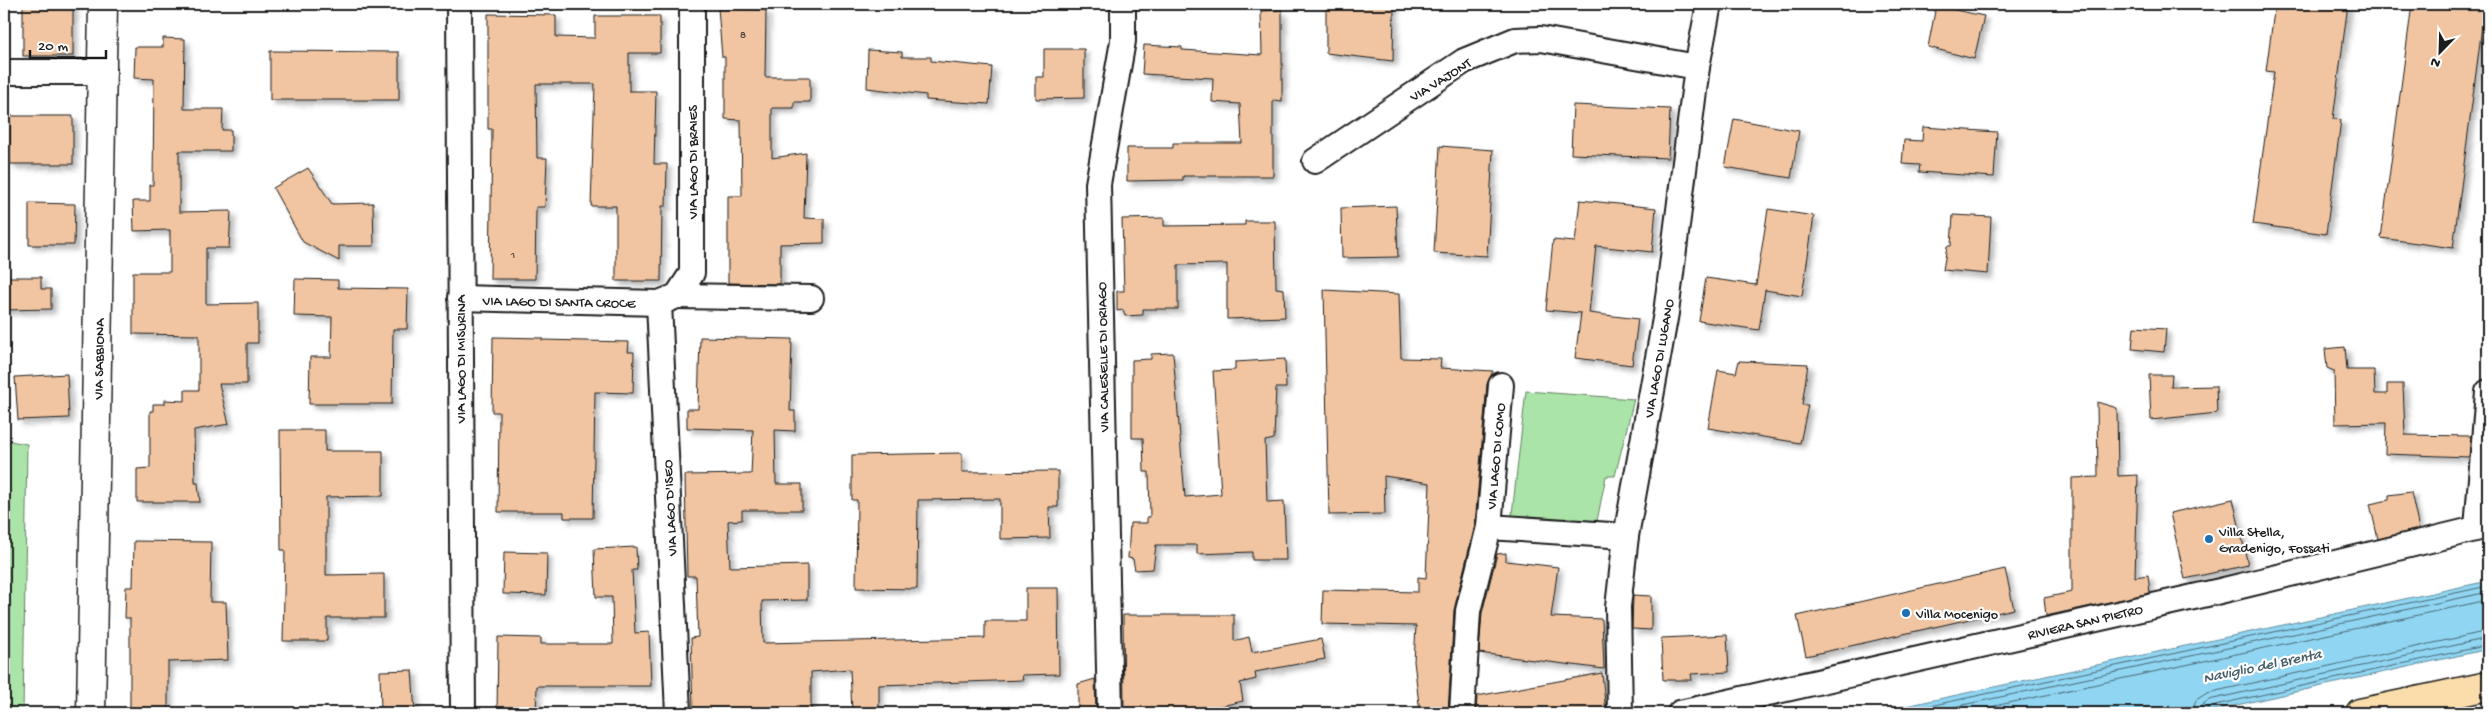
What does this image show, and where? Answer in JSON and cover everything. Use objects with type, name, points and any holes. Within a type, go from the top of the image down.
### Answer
[{"type":"main road","points":[[2360,713],[2488,686]]},
{"type":"street","name":"VIA SABBIONA","points":[[92,713],[104,4]]},
{"type":"street","name":"VIA LAGO DI MISURINA","points":[[459,4],[463,713]]},
{"type":"street","name":"VIA LAGO DI BRAIES","points":[[668,299],[692,273],[692,4]]},
{"type":"street","name":"VIA CALESELLE DI ORIAGO","points":[[1110,713],[1098,184],[1123,41],[1123,4]]},
{"type":"street","name":"VIA LAGO DI LUGANO","points":[[1620,713],[1618,607],[1626,536],[1666,313],[1697,67],[1710,4]]},
{"type":"street","name":"VIA VAJONT","points":[[1316,161],[1464,61],[1516,40],[1541,39],[1697,67]]},
{"type":"street","points":[[4,72],[104,72]]},
{"type":"street","name":"VIA LAGO DI SANTA CROCE","points":[[460,298],[811,298]]},
{"type":"street","name":"VIA LAGO D'ISEO","points":[[668,299],[678,713]]},
{"type":"street","name":"VIA LAGO DI COMO","points":[[1462,713],[1468,611],[1489,527],[1501,385]]},
{"type":"street","points":[[2483,527],[2488,392]]},
{"type":"street","name":"VIA LAGO DI COMO","points":[[1489,527],[1626,536]]},
{"type":"street","name":"RIVIERA SAN PIETRO","points":[[1680,713],[2220,591],[2483,527]]},
{"type":"green space","points":[[1526,391],[1634,399],[1615,476],[1606,476],[1596,526],[1511,523]]},
{"type":"green space","points":[[4,440],[27,444],[23,713],[4,713]]},
{"type":"water","name":"Naviglio del Brenta","points":[[2488,581],[2488,649],[2201,713],[1873,713]]},
{"type":"building","points":[[23,4],[73,4],[73,56],[23,56]]},
{"type":"building","points":[[1326,4],[1394,4],[1393,61],[1326,53]]},
{"type":"building","points":[[2275,4],[2348,4],[2333,119],[2341,120],[2326,234],[2253,224],[2274,72],[2266,71]]},
{"type":"building","points":[[2412,4],[2485,4],[2453,248],[2381,238]]},
{"type":"building","points":[[1936,6],[1984,16],[1974,59],[1928,47]]},
{"type":"building","points":[[718,8],[766,10],[765,77],[810,77],[810,102],[794,102],[794,108],[772,108],[772,158],[806,153],[804,218],[824,219],[824,243],[780,244],[780,284],[728,283],[728,196],[742,196],[741,120],[725,119],[725,57],[722,57]]},
{"type":"building","points":[[1282,10],[1282,101],[1273,100],[1273,176],[1183,176],[1183,180],[1127,181],[1127,148],[1173,148],[1173,143],[1242,143],[1240,104],[1212,102],[1213,78],[1142,74],[1144,45],[1182,47],[1182,50],[1262,55],[1261,11]]},
{"type":"building","points":[[488,14],[556,15],[556,37],[595,38],[595,16],[660,16],[660,53],[629,53],[629,91],[656,91],[654,164],[667,164],[666,206],[662,206],[661,281],[616,281],[616,206],[591,206],[595,84],[536,84],[537,158],[547,158],[545,207],[536,207],[535,279],[490,279],[492,129],[488,129]]},
{"type":"building","points":[[163,38],[185,39],[184,109],[223,109],[222,130],[231,130],[231,151],[179,151],[179,212],[231,211],[229,248],[206,248],[206,304],[258,303],[258,343],[247,343],[247,384],[219,384],[229,424],[194,430],[195,483],[198,483],[200,502],[137,502],[137,469],[150,468],[150,411],[153,411],[153,404],[165,404],[165,400],[185,401],[185,390],[199,390],[199,335],[133,334],[133,272],[170,272],[170,230],[134,231],[133,201],[150,201],[150,185],[153,185],[154,79],[134,78],[135,47],[163,47]]},
{"type":"building","points":[[1044,49],[1084,49],[1084,98],[1036,99],[1036,77],[1044,77]]},
{"type":"building","points":[[868,50],[902,52],[902,57],[931,57],[931,61],[992,67],[989,104],[926,100],[926,95],[867,88]]},
{"type":"building","points":[[270,51],[399,52],[399,100],[270,100]]},
{"type":"building","points":[[1573,105],[1670,109],[1668,158],[1571,154]]},
{"type":"building","points":[[10,116],[73,116],[73,164],[10,164]]},
{"type":"building","points":[[1734,119],[1799,131],[1791,178],[1725,167]]},
{"type":"building","points":[[1923,127],[1997,132],[1994,177],[1919,172],[1920,165],[1902,164],[1904,140],[1922,141]]},
{"type":"building","points":[[1440,146],[1493,150],[1487,256],[1434,253]]},
{"type":"building","points":[[308,168],[332,204],[373,203],[374,246],[339,246],[339,261],[303,242],[273,188]]},
{"type":"building","points":[[1580,200],[1656,208],[1652,252],[1596,246],[1589,313],[1638,319],[1632,365],[1575,358],[1581,313],[1546,310],[1553,240],[1575,242]]},
{"type":"building","points":[[29,203],[75,204],[74,245],[29,245]]},
{"type":"building","points":[[1396,206],[1398,257],[1342,258],[1341,208]]},
{"type":"building","points":[[1768,209],[1814,216],[1802,296],[1765,290],[1759,330],[1699,321],[1706,278],[1756,285]]},
{"type":"building","points":[[1953,215],[1991,217],[1988,274],[1943,270],[1947,246],[1951,246]]},
{"type":"building","points":[[1164,218],[1164,226],[1245,225],[1245,221],[1275,221],[1276,288],[1284,289],[1285,317],[1227,319],[1227,264],[1178,265],[1178,309],[1143,309],[1143,315],[1125,316],[1123,310],[1117,311],[1117,291],[1124,291],[1122,219]]},
{"type":"building","points":[[4,277],[41,277],[41,289],[51,289],[51,309],[4,310]]},
{"type":"building","points":[[295,279],[338,280],[338,288],[408,289],[407,329],[393,329],[392,404],[309,404],[310,357],[331,357],[332,317],[294,316]]},
{"type":"building","points":[[1324,290],[1399,294],[1401,358],[1441,359],[1440,368],[1493,371],[1487,384],[1475,525],[1454,610],[1448,713],[1420,713],[1414,661],[1416,626],[1322,624],[1323,590],[1418,592],[1418,577],[1426,578],[1430,483],[1384,476],[1385,514],[1329,515]]},
{"type":"building","points":[[2134,327],[2166,329],[2164,352],[2132,349]]},
{"type":"building","points":[[493,337],[629,342],[628,352],[634,352],[633,393],[595,392],[593,518],[564,518],[564,512],[498,512],[499,412],[492,412]]},
{"type":"building","points":[[700,337],[792,339],[790,411],[795,411],[795,431],[775,430],[776,484],[802,484],[802,510],[742,510],[742,520],[728,521],[730,567],[807,565],[807,600],[762,601],[763,643],[985,638],[985,621],[1026,621],[1026,588],[1058,588],[1059,674],[1022,675],[1023,680],[879,685],[879,711],[852,712],[850,669],[811,672],[811,713],[693,713],[691,638],[698,637],[696,576],[687,576],[685,475],[751,474],[753,430],[687,428],[687,409],[698,409]]},
{"type":"building","points":[[2345,347],[2347,370],[2374,370],[2375,394],[2387,394],[2387,384],[2403,384],[2405,435],[2471,436],[2469,457],[2385,454],[2386,423],[2335,424],[2334,371],[2327,368],[2325,349]]},
{"type":"building","points":[[1173,353],[1185,497],[1221,494],[1213,371],[1235,370],[1235,362],[1285,359],[1286,388],[1276,388],[1274,439],[1265,441],[1267,502],[1284,501],[1286,560],[1252,560],[1252,552],[1197,554],[1197,545],[1156,545],[1153,569],[1135,570],[1133,559],[1128,558],[1130,523],[1147,523],[1147,517],[1150,517],[1149,472],[1144,472],[1143,438],[1132,438],[1132,360],[1151,359],[1151,354]]},
{"type":"building","points":[[1739,361],[1808,364],[1802,405],[1808,405],[1800,443],[1708,428],[1718,370],[1736,373]]},
{"type":"building","points":[[67,374],[69,418],[18,420],[15,377]]},
{"type":"building","points":[[2149,375],[2172,375],[2171,387],[2216,386],[2217,413],[2151,420]]},
{"type":"building","points":[[2097,402],[2117,408],[2118,476],[2138,475],[2135,577],[2148,575],[2150,593],[2046,616],[2044,598],[2072,592],[2072,478],[2098,477]]},
{"type":"building","points":[[280,430],[325,430],[325,451],[383,451],[383,496],[326,497],[326,575],[384,574],[384,618],[327,618],[327,641],[283,641],[285,550],[281,550]]},
{"type":"building","points":[[962,453],[962,472],[1058,471],[1058,507],[1049,507],[1050,538],[1000,539],[1000,499],[918,500],[917,589],[856,588],[857,500],[852,500],[852,455]]},
{"type":"building","points":[[2411,492],[2419,529],[2378,539],[2370,504],[2389,500],[2389,495]]},
{"type":"building","name":"Villa Stella, Gradenigo, Fossati","points":[[2233,499],[2248,565],[2185,579],[2170,513]]},
{"type":"building","points":[[134,541],[211,542],[210,602],[226,602],[228,660],[168,662],[168,713],[130,713],[130,618],[125,618],[126,587],[133,587]]},
{"type":"building","points":[[636,547],[637,570],[632,570],[635,633],[649,632],[651,686],[537,686],[536,713],[497,713],[498,637],[541,638],[541,644],[613,644],[612,597],[596,597],[594,549]]},
{"type":"building","points":[[504,552],[547,553],[546,595],[503,594]]},
{"type":"building","points":[[1506,553],[1506,561],[1558,567],[1551,617],[1602,619],[1604,669],[1479,653],[1482,613],[1497,554]]},
{"type":"building","name":"Villa Mocenigo","points":[[2005,569],[2014,609],[1806,656],[1797,616]]},
{"type":"building","points":[[1633,595],[1651,596],[1651,630],[1632,629]]},
{"type":"building","points":[[1123,615],[1234,615],[1234,641],[1249,637],[1252,652],[1321,639],[1325,659],[1255,672],[1256,679],[1240,683],[1243,701],[1191,713],[1124,713]]},
{"type":"building","points":[[1727,635],[1729,672],[1691,674],[1692,680],[1663,680],[1661,638]]},
{"type":"building","points":[[412,670],[415,713],[381,713],[380,671]]},
{"type":"building","points":[[1602,673],[1606,713],[1476,713],[1477,696]]},
{"type":"building","points":[[1095,679],[1096,713],[1078,713],[1078,684]]},
{"type":"place","name":"Villa Stella, Gradenigo, Fossati","points":[[2209,539]]},
{"type":"place","name":"Villa Mocenigo","points":[[1906,613]]}]
